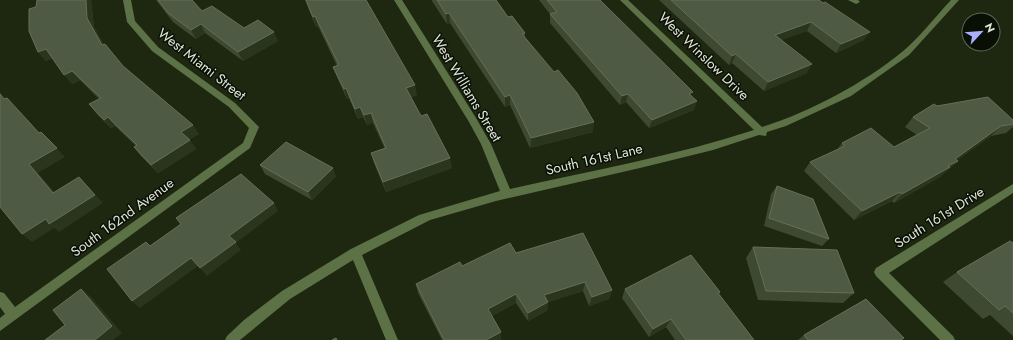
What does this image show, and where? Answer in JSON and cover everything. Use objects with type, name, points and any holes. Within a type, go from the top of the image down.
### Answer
[{"type":"street","name":"West Miami Street","points":[[127,0],[131,22],[155,49],[232,105],[254,128]]},
{"type":"street","name":"West Williams Street","points":[[398,0],[473,120],[486,144],[506,194]]},
{"type":"street","name":"West Winslow Drive","points":[[624,0],[763,133]]},
{"type":"street","name":"South 161st Lane","points":[[231,340],[295,288],[355,252],[426,217],[506,194],[605,173],[763,133],[839,98],[892,66],[940,22],[956,0]]},
{"type":"street","name":"South 162nd Avenue","points":[[0,325],[247,145],[254,128]]},
{"type":"street","name":"South 161st Drive","points":[[949,340],[880,272],[1013,188]]},
{"type":"street","points":[[355,252],[392,340]]},
{"type":"street","points":[[0,297],[13,315]]},
{"type":"building","points":[[37,0],[86,0],[87,18],[102,45],[105,44],[123,66],[193,125],[181,132],[190,140],[151,165],[134,147],[137,145],[108,117],[104,120],[89,104],[101,98],[72,71],[64,75],[46,49],[38,52],[29,31],[29,9],[36,7]]},
{"type":"building","points":[[158,0],[192,0],[202,11],[212,6],[244,28],[258,20],[274,32],[238,52],[201,24],[191,30],[168,13]]},
{"type":"building","points":[[306,0],[366,0],[415,85],[406,88],[421,116],[427,114],[450,158],[383,182],[371,153],[386,148],[371,113],[364,115],[360,107],[355,109],[346,88],[344,89],[333,67],[339,65],[315,16],[313,17]]},
{"type":"building","points":[[437,0],[496,0],[508,17],[512,16],[525,33],[522,34],[554,72],[558,70],[577,93],[594,122],[531,138],[510,95],[505,97],[449,13],[446,14]]},
{"type":"building","points":[[547,0],[600,0],[693,92],[689,94],[697,101],[652,120],[628,94],[622,96],[550,14],[557,12]]},
{"type":"building","points":[[671,0],[819,0],[823,3],[825,2],[870,32],[841,44],[811,22],[775,35],[812,64],[768,82],[736,54],[732,56]]},
{"type":"building","points":[[0,94],[4,99],[7,98],[39,133],[41,132],[57,148],[29,164],[53,193],[79,177],[95,195],[49,224],[46,219],[22,234],[0,207]]},
{"type":"building","points":[[988,97],[1013,120],[1013,124],[1001,126],[955,159],[958,161],[948,166],[950,167],[902,194],[900,192],[862,211],[810,162],[845,146],[842,143],[871,128],[894,147],[930,128],[913,117],[934,104],[937,106]]},
{"type":"building","points":[[286,142],[333,168],[308,192],[260,165]]},
{"type":"building","points":[[241,174],[274,203],[229,236],[236,242],[200,268],[191,258],[132,301],[107,269],[146,242],[150,246],[181,224],[176,218]]},
{"type":"building","points":[[777,186],[813,199],[829,239],[769,218]]},
{"type":"building","points":[[583,233],[612,290],[592,297],[585,282],[544,295],[548,302],[528,313],[516,294],[488,309],[501,332],[486,340],[444,340],[416,284],[460,262],[462,266],[510,243],[516,253]]},
{"type":"building","points":[[1010,241],[1013,243],[1013,313],[1005,306],[999,310],[957,272]]},
{"type":"building","points":[[753,247],[837,250],[854,293],[766,291]]},
{"type":"building","points":[[691,255],[720,292],[718,293],[754,340],[686,340],[671,319],[653,329],[625,289]]},
{"type":"building","points":[[81,289],[112,326],[95,340],[45,340],[65,325],[53,310]]},
{"type":"building","points":[[866,299],[904,338],[901,340],[808,340],[804,335]]}]
